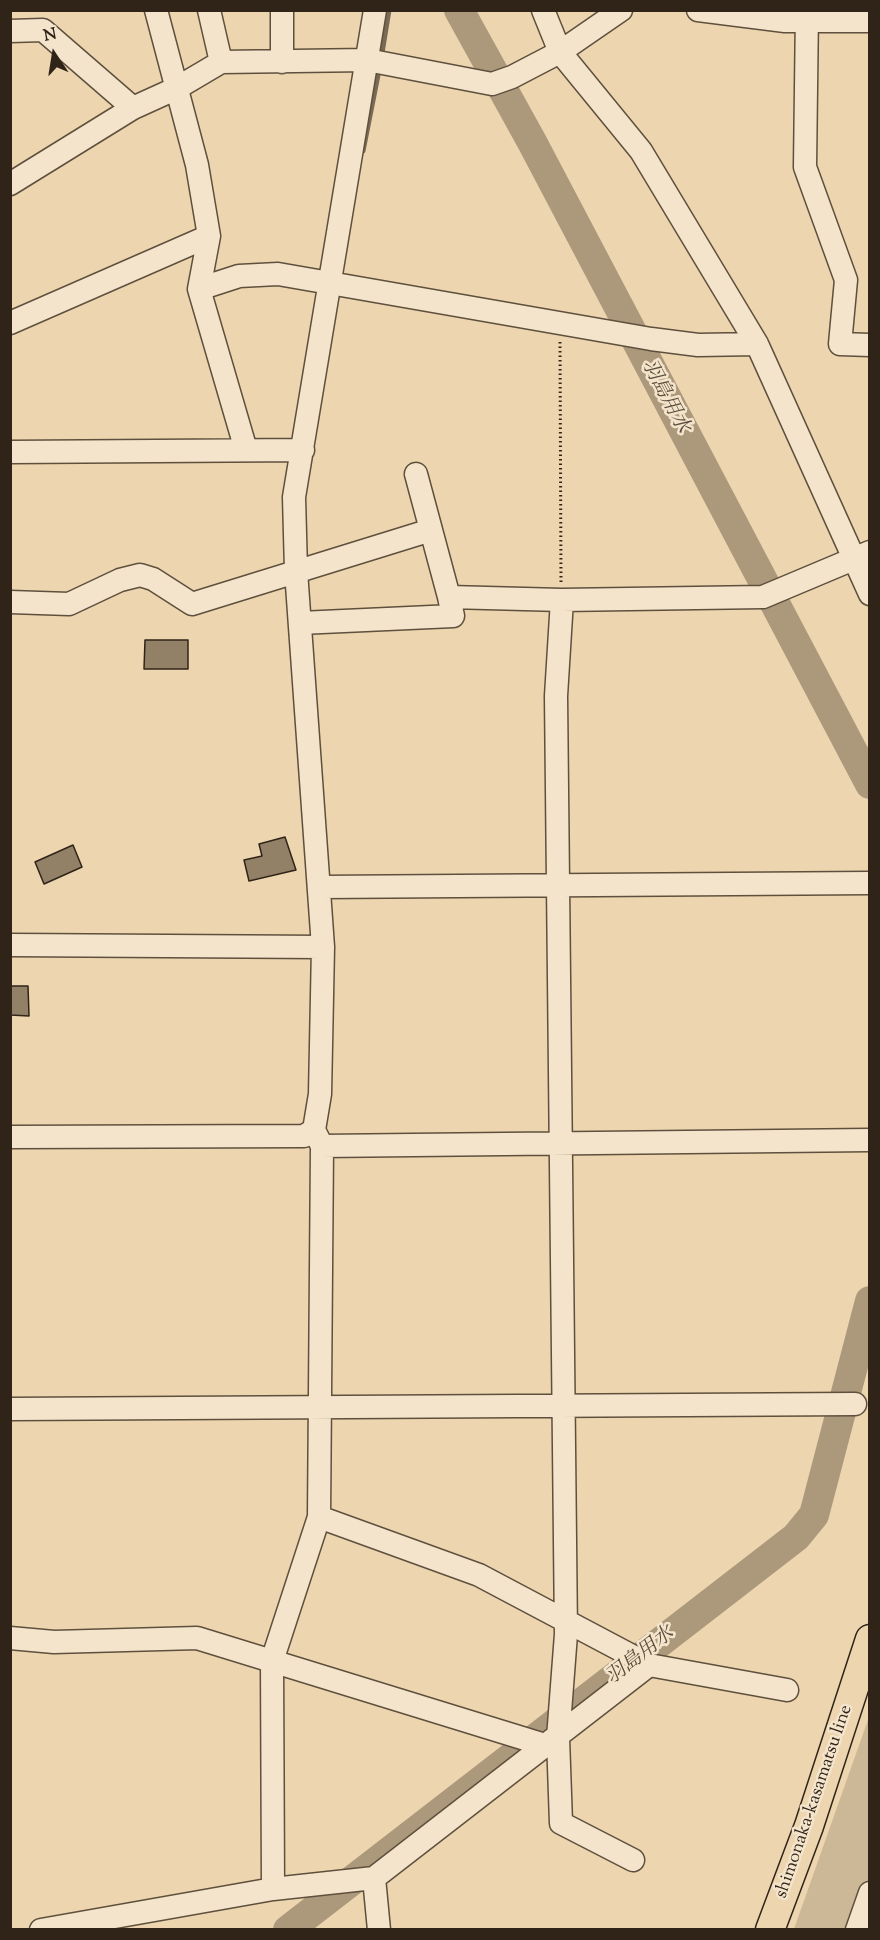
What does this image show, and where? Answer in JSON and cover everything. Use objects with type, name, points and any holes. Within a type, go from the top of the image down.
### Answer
[{"type":"main road","name":"shimonaka-kasamatsu line","points":[[770,1929],[809,1826],[870,1639]]},
{"type":"street","points":[[156,10],[197,165],[209,236],[199,289],[246,450]]},
{"type":"street","points":[[209,10],[221,62]]},
{"type":"street","points":[[282,10],[282,62]]},
{"type":"street","points":[[273,1889],[272,1661],[319,1517],[318,1138],[323,947],[321,887],[296,572],[294,497],[375,10]]},
{"type":"street","points":[[543,10],[560,52],[641,150],[757,344],[862,555],[870,594]]},
{"type":"street","points":[[10,184],[133,108],[177,88],[221,62],[367,60],[502,80],[560,52],[621,10]]},
{"type":"street","points":[[704,11],[785,21],[807,16],[870,21]]},
{"type":"street","points":[[807,16],[805,167],[846,280],[840,344],[870,345]]},
{"type":"street","points":[[10,31],[43,30],[133,108]]},
{"type":"street","points":[[10,323],[209,236]]},
{"type":"street","points":[[199,289],[239,276],[278,274],[651,339],[698,345],[757,344]]},
{"type":"street","points":[[10,452],[303,450]]},
{"type":"street","points":[[300,622],[453,616],[416,474]]},
{"type":"street","points":[[10,602],[69,604],[120,580],[140,575],[153,579],[192,604],[431,530]]},
{"type":"street","points":[[449,597],[561,600],[772,592],[862,555]]},
{"type":"street","points":[[561,600],[556,696],[566,1407],[566,1620],[560,1707],[547,1741],[561,1823],[633,1860]]},
{"type":"street","points":[[321,887],[558,883],[870,883]]},
{"type":"street","points":[[10,945],[323,947]]},
{"type":"street","points":[[10,1137],[304,1136],[562,1144],[870,1140]]},
{"type":"street","points":[[10,1409],[855,1404]]},
{"type":"street","points":[[319,1517],[478,1575],[648,1665],[787,1690]]},
{"type":"street","points":[[10,1638],[54,1642],[197,1638],[547,1741]]},
{"type":"street","points":[[41,1929],[273,1889],[373,1878],[648,1665]]},
{"type":"street","points":[[373,1878],[379,1929]]},
{"type":"street","points":[[857,1929],[870,1893]]},
{"type":"path","points":[[560,322],[561,600]]},
{"type":"shaded area","points":[[869,1717],[869,1929],[794,1929]]},
{"type":"building","points":[[145,640],[188,640],[188,669],[144,669]]},
{"type":"building","points":[[285,837],[296,870],[249,881],[244,860],[262,856],[259,844]]},
{"type":"building","points":[[73,845],[82,867],[44,884],[35,862]]},
{"type":"building","points":[[10,986],[28,986],[29,1016],[10,1015]]},
{"type":"waterway","points":[[382,53],[389,10]]},
{"type":"waterway","name":"羽島用水","points":[[459,10],[532,142],[870,784]]},
{"type":"waterway","points":[[363,151],[379,70]]},
{"type":"waterway","name":"羽島用水","points":[[288,1930],[796,1537],[814,1515],[870,1301]]}]
